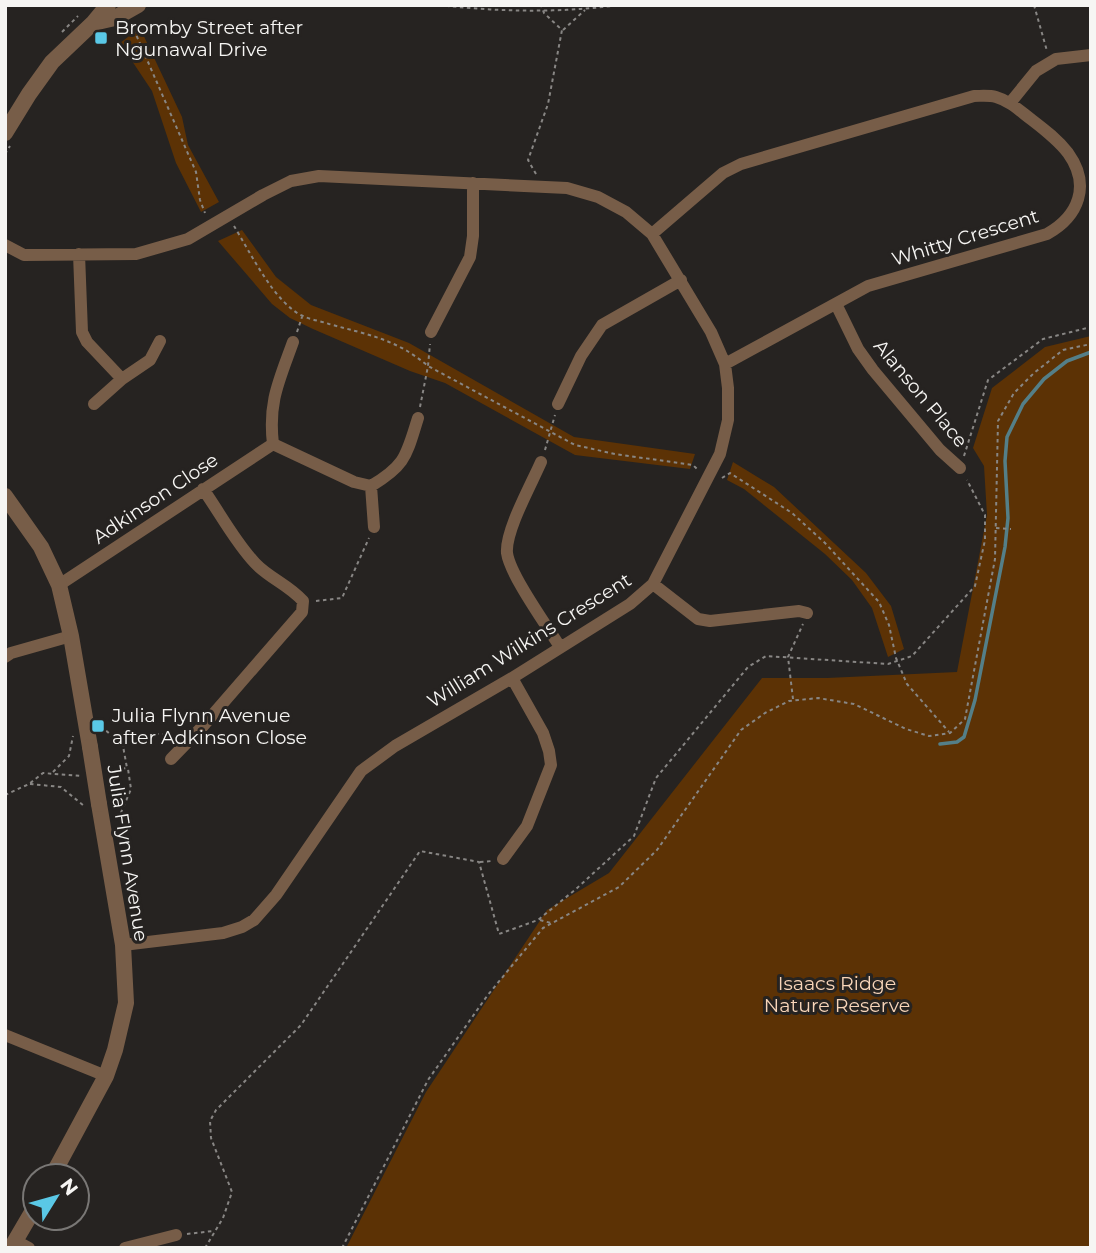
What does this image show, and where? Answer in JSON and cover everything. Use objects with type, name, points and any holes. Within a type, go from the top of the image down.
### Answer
[{"type":"street","points":[[8,138],[29,94],[52,62],[91,25],[119,11]]},
{"type":"street","points":[[1010,103],[1036,71],[1050,62],[1091,55]]},
{"type":"street","name":"Whitty Crescent","points":[[652,234],[723,173],[741,164],[974,96],[992,96],[1010,103],[1052,136],[1068,153],[1086,185],[1072,214],[1062,225],[1047,234],[868,286],[725,364]]},
{"type":"street","name":"William Wilkins Crescent","points":[[5,245],[24,255],[136,254],[188,239],[291,181],[319,176],[567,188],[598,197],[626,212],[652,234],[681,280],[725,364],[729,388],[728,420],[720,454],[653,584],[629,604],[512,678],[395,746],[361,771],[276,895],[254,920],[223,933],[123,945]]},
{"type":"street","points":[[431,332],[470,257],[473,236],[473,183]]},
{"type":"street","points":[[79,254],[82,332],[87,342],[122,379]]},
{"type":"street","points":[[558,404],[581,356],[602,325],[681,280]]},
{"type":"street","name":"Alanson Place","points":[[835,304],[858,349],[873,370],[940,450],[960,468]]},
{"type":"street","points":[[94,404],[122,379],[150,360],[160,341]]},
{"type":"street","points":[[293,342],[275,392],[270,418],[273,444],[354,482],[371,486],[389,475],[405,459],[418,418]]},
{"type":"street","name":"Adkinson Close","points":[[59,585],[273,444]]},
{"type":"street","points":[[541,462],[509,534],[507,551],[511,567],[560,647]]},
{"type":"street","points":[[371,486],[374,527]]},
{"type":"street","points":[[171,759],[302,612],[308,601],[266,574],[253,561],[203,489]]},
{"type":"street","name":"Julia Flynn Avenue","points":[[5,496],[41,547],[59,585],[71,636],[123,945],[126,1003],[116,1050],[106,1076],[60,1162]]},
{"type":"street","points":[[653,584],[698,619],[710,621],[799,611],[807,613]]},
{"type":"street","points":[[5,657],[71,636]]},
{"type":"street","points":[[503,859],[527,826],[551,765],[550,751],[543,733],[512,678]]},
{"type":"street","points":[[5,1035],[106,1076]]},
{"type":"street","points":[[125,1248],[176,1236]]},
{"type":"path","points":[[439,5],[543,10],[620,5]]},
{"type":"path","points":[[541,5],[562,30]]},
{"type":"path","points":[[1034,5],[1050,62]]},
{"type":"path","points":[[539,179],[528,160],[548,104],[562,30],[585,9]]},
{"type":"path","points":[[119,11],[196,172],[200,200],[262,272],[285,304],[302,316],[394,342],[410,350],[429,366],[575,445],[615,454],[693,465],[717,482],[730,473],[792,513],[879,602],[907,684],[950,733]]},
{"type":"path","points":[[5,154],[8,138]]},
{"type":"path","points":[[293,342],[302,316]]},
{"type":"path","points":[[205,1248],[223,1217],[232,1192],[211,1138],[210,1121],[216,1110],[301,1025],[419,851],[479,862],[499,934],[538,920],[634,836],[656,778],[748,667],[766,656],[888,664],[912,656],[975,586],[985,540],[985,516],[960,468],[988,380],[1044,339],[1091,327]]},
{"type":"path","points":[[418,418],[429,366],[431,332]]},
{"type":"path","points":[[342,1248],[428,1080],[486,996],[543,928],[619,887],[657,850],[741,730],[765,713],[794,700],[818,698],[854,704],[906,729],[929,736],[950,733],[965,719],[995,559],[998,421],[1014,393],[1034,373],[1063,350],[1091,344]]},
{"type":"path","points":[[541,462],[558,404]]},
{"type":"path","points":[[308,601],[342,598],[374,527]]},
{"type":"path","points":[[995,527],[1011,529]]},
{"type":"path","points":[[794,700],[788,657],[807,613]]},
{"type":"path","points":[[29,784],[61,787]]},
{"type":"path","points":[[538,920],[552,924]]},
{"type":"path","points":[[176,1236],[214,1231]]},
{"type":"green space","points":[[140,28],[182,117],[188,145],[219,202],[201,212],[176,163],[152,91],[120,43]]},
{"type":"green space","points":[[242,230],[276,277],[311,305],[409,343],[574,437],[695,454],[690,469],[575,455],[445,383],[410,371],[290,318],[272,304],[218,241]]},
{"type":"green space","name":"Isaacs Ridge Nature Reserve","points":[[1091,336],[1091,1248],[346,1248],[426,1092],[547,910],[609,873],[762,678],[957,672],[987,515],[984,466],[973,448],[992,388],[1045,347]]},
{"type":"green space","points":[[733,462],[774,487],[866,573],[891,606],[904,649],[888,657],[872,608],[852,580],[825,554],[744,489],[727,480]]},
{"type":"waterway","points":[[940,744],[957,742],[964,737],[975,700],[1005,547],[1008,518],[1005,461],[1007,437],[1023,404],[1044,379],[1067,361],[1091,352]]},
{"type":"place","name":"Bromby Street after Ngunawal Drive","points":[[101,38]]},
{"type":"place","name":"Julia Flynn Avenue after Adkinson Close","points":[[98,726]]}]
